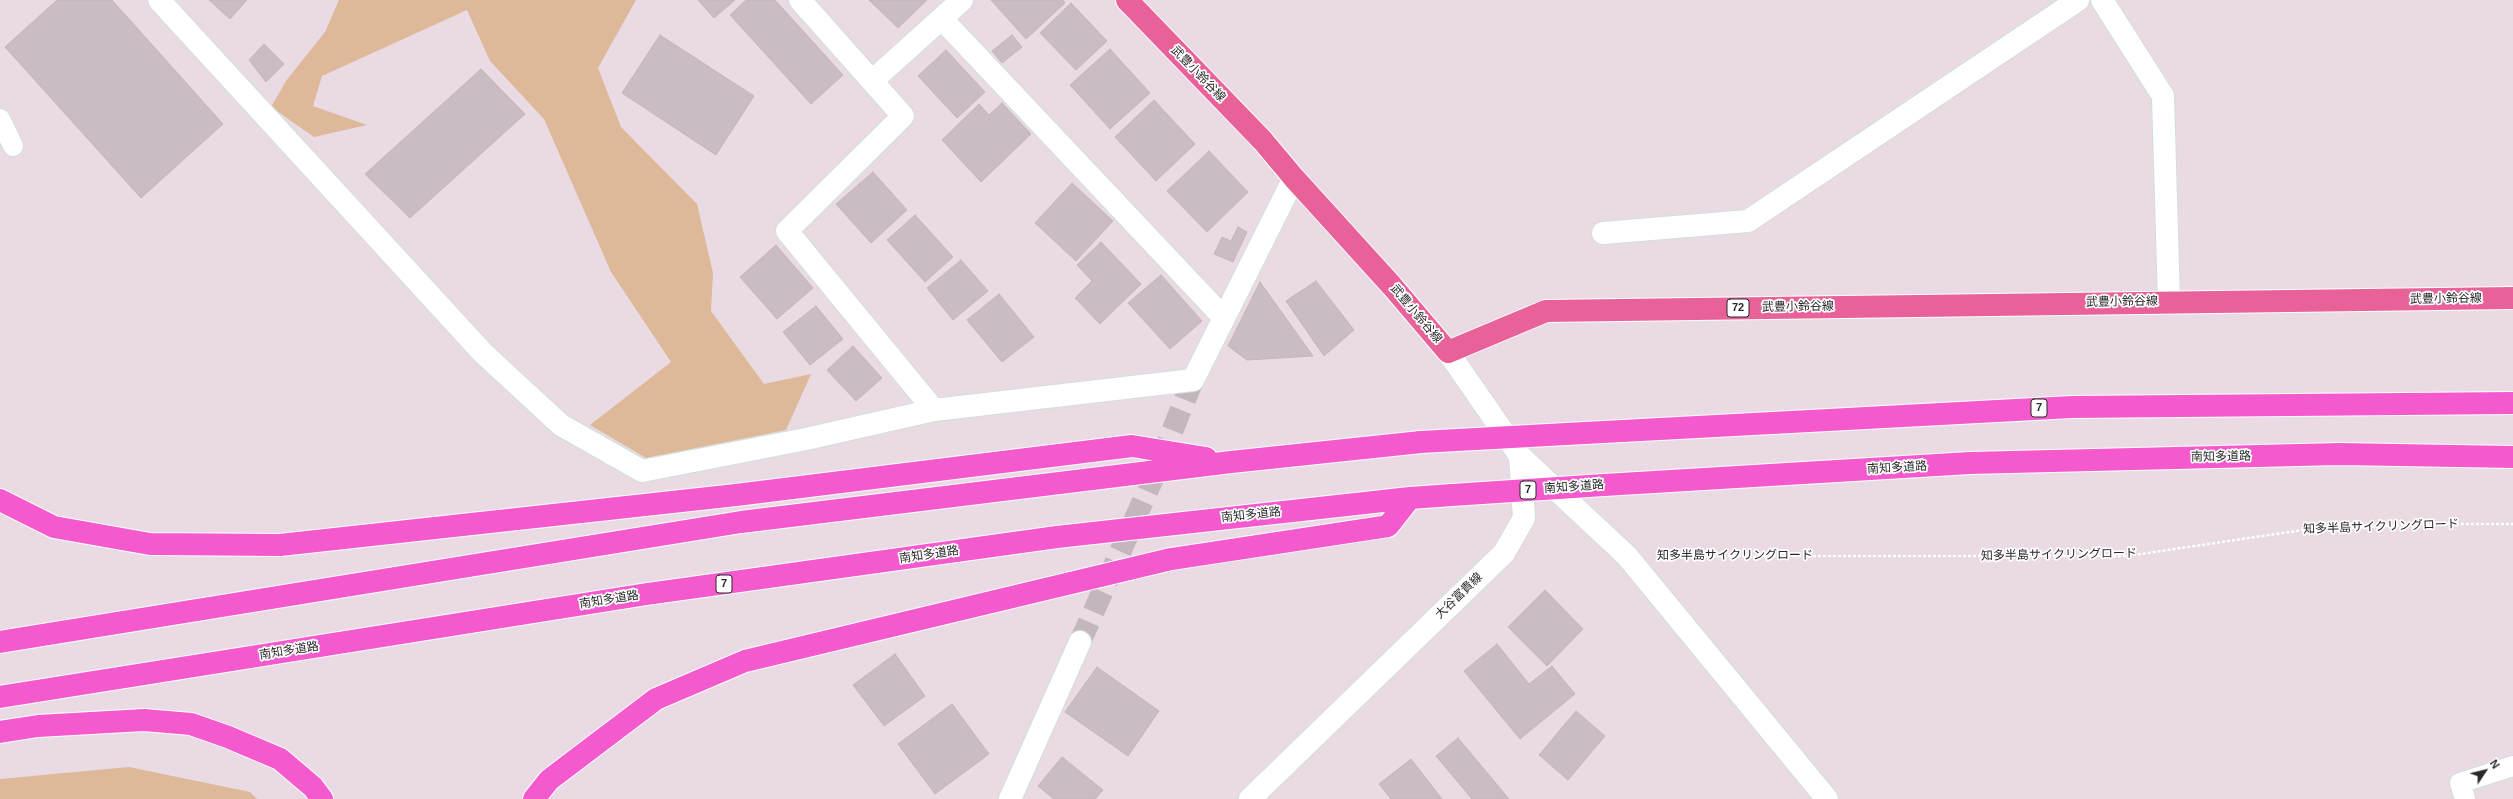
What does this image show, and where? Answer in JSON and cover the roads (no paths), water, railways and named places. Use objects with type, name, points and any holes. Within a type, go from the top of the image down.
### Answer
[{"type":"highway","name":"7","points":[[0,642],[741,522],[1231,462],[1421,442],[2072,407],[2513,403]]},
{"type":"highway","points":[[0,500],[54,527],[150,544],[280,545],[736,495],[1132,446],[1231,462]]},
{"type":"highway","name":"南知多道路","points":[[0,696],[647,594],[1057,537],[1410,498],[1970,463],[2340,454],[2513,457]]},
{"type":"highway","points":[[534,799],[549,780],[656,699],[745,660],[1171,559],[1388,526],[1410,498]]},
{"type":"highway","points":[[0,732],[38,726],[144,720],[191,724],[228,737],[280,759],[313,787],[322,799]]},
{"type":"main road","name":"武豊小鈴谷線","points":[[1127,0],[1263,141],[1294,178],[1392,286],[1448,352],[1546,311],[2513,298]]},
{"type":"street","points":[[160,0],[483,353],[561,425],[642,471],[806,439],[934,410],[1193,380],[1294,178]]},
{"type":"street","points":[[800,0],[903,116],[787,231],[934,410]]},
{"type":"street","points":[[872,81],[962,0]]},
{"type":"street","points":[[1603,233],[1748,221],[2078,0]]},
{"type":"street","points":[[2102,0],[2163,96],[2169,302]]},
{"type":"street","points":[[942,19],[1224,318]]},
{"type":"street","points":[[1448,352],[1520,456],[1627,556],[1827,799]]},
{"type":"street","name":"大谷富貴線","points":[[1250,799],[1504,553],[1524,518],[1520,456]]},
{"type":"street","points":[[1010,799],[1080,642]]},
{"type":"lane","points":[[0,119],[13,146]]},
{"type":"lane","points":[[2465,799],[2460,782],[2513,766]]},
{"type":"tunnel","points":[[1080,642],[1151,483],[1193,380]]}]
